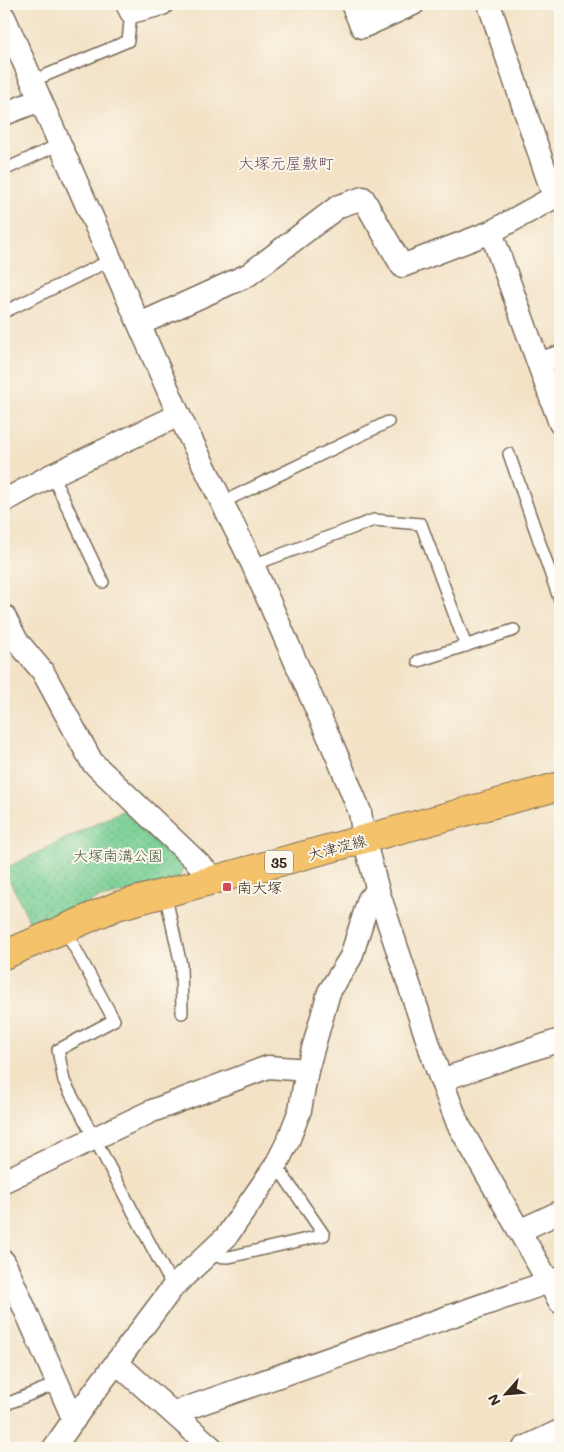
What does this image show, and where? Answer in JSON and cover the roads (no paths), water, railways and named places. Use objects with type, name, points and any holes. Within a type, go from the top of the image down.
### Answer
[{"type":"main road","name":"大津淀線","points":[[4,955],[117,906],[560,786]]},
{"type":"street","points":[[129,8],[162,4]]},
{"type":"street","points":[[352,4],[362,27],[413,4]]},
{"type":"street","points":[[140,324],[248,274],[339,206],[363,198],[402,266],[491,232],[557,196],[488,4]]},
{"type":"street","points":[[4,17],[179,415],[253,565],[357,803],[364,839],[378,891],[441,1080],[458,1124],[519,1230],[555,1280],[560,1302]]},
{"type":"street","points":[[4,114],[36,90]]},
{"type":"street","points":[[491,232],[560,423]]},
{"type":"street","points":[[539,363],[560,357]]},
{"type":"street","points":[[4,501],[52,475],[179,415]]},
{"type":"street","points":[[4,616],[10,644],[43,672],[92,762],[216,880]]},
{"type":"street","points":[[54,1448],[173,1287],[226,1237],[276,1166],[300,1110],[307,1070],[329,992],[351,957],[370,899],[378,891]]},
{"type":"street","points":[[441,1080],[560,1040]]},
{"type":"street","points":[[4,1181],[152,1112],[268,1067],[307,1070]]},
{"type":"street","points":[[519,1230],[560,1212]]},
{"type":"street","points":[[4,1262],[74,1420]]},
{"type":"street","points":[[173,1413],[555,1280]]},
{"type":"street","points":[[116,1362],[212,1448]]},
{"type":"street","points":[[524,1448],[560,1430]]},
{"type":"lane","points":[[36,90],[128,41],[129,8]]},
{"type":"lane","points":[[4,170],[60,144]]},
{"type":"lane","points":[[4,312],[111,260]]},
{"type":"lane","points":[[222,502],[388,422]]},
{"type":"lane","points":[[509,454],[560,601]]},
{"type":"lane","points":[[52,475],[103,582]]},
{"type":"lane","points":[[253,565],[374,520],[421,524],[466,646]]},
{"type":"lane","points":[[418,661],[514,630]]},
{"type":"lane","points":[[165,893],[181,965],[182,1012]]},
{"type":"lane","points":[[64,928],[114,1020],[58,1050],[64,1082],[173,1287]]},
{"type":"lane","points":[[205,1256],[229,1257],[324,1235],[276,1166]]},
{"type":"lane","points":[[4,1405],[58,1383]]},
{"type":"place","name":"南大塚","points":[[227,887]]},
{"type":"district","name":"大塚元屋敷町","points":[[286,162]]},
{"type":"park label","name":"大塚南溝公園","points":[[118,855]]}]
